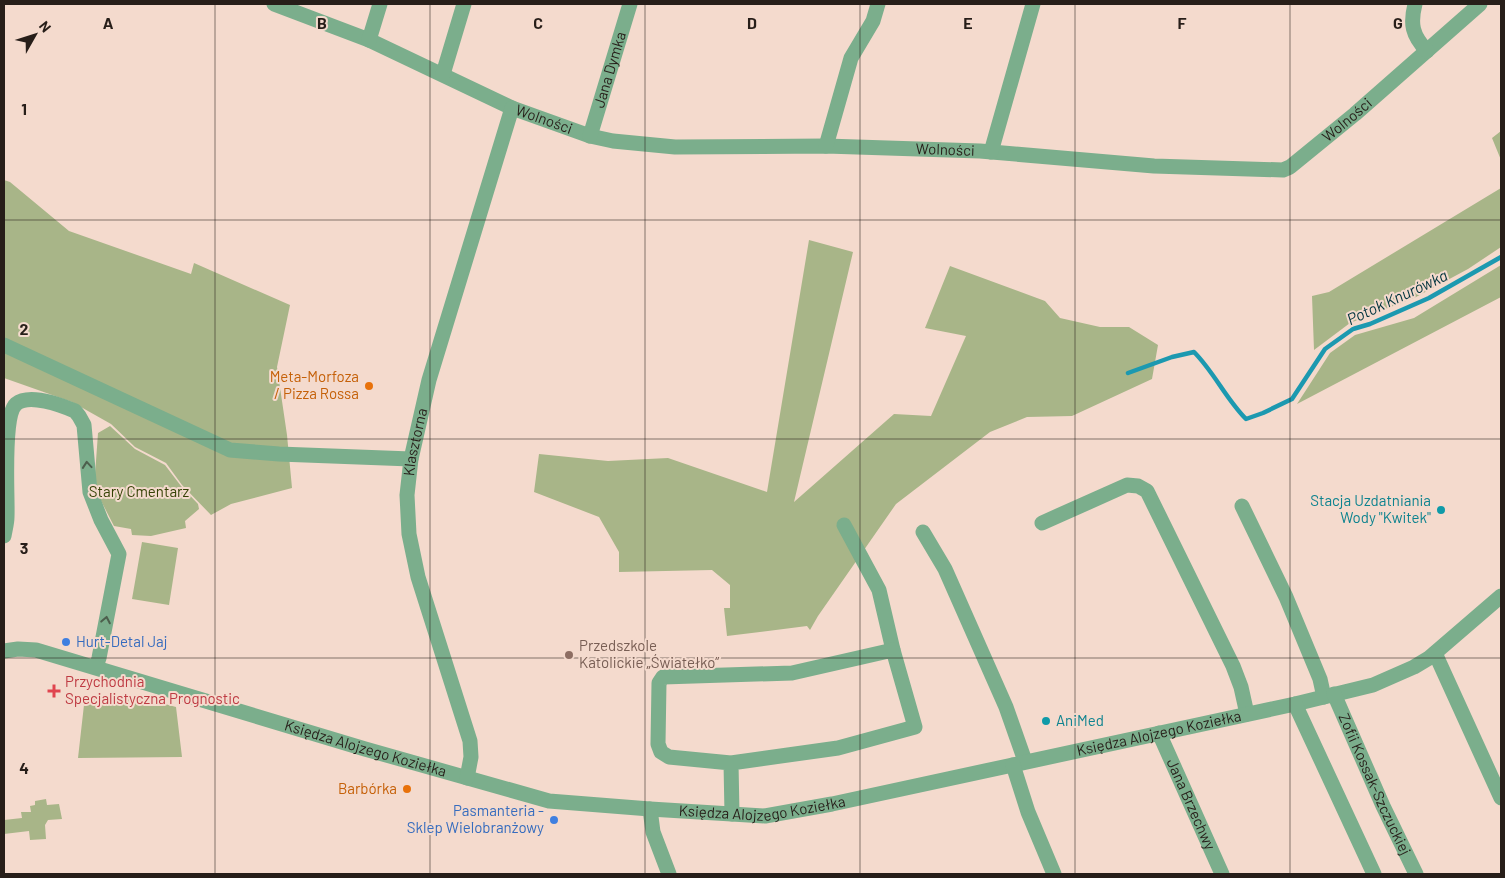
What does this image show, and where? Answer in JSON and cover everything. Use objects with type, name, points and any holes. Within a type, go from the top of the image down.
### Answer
[{"type":"street","name":"Wolności","points":[[274,4],[369,40],[512,108],[590,136],[630,144],[675,147],[826,146],[991,152],[1154,166],[1283,170],[1290,167],[1355,114],[1480,4]]},
{"type":"street","points":[[369,40],[380,4]]},
{"type":"street","points":[[443,74],[464,4]]},
{"type":"street","name":"Jana Dymka","points":[[590,136],[630,4]]},
{"type":"street","points":[[826,146],[851,58],[873,21],[878,4]]},
{"type":"street","points":[[991,152],[1033,4]]},
{"type":"street","points":[[1415,4],[1412,26],[1416,36],[1427,51]]},
{"type":"street","name":"Klasztorna","points":[[467,778],[471,757],[470,741],[418,577],[409,534],[407,495],[411,460],[428,380],[512,108]]},
{"type":"street","points":[[4,345],[230,450],[288,455],[411,460]]},
{"type":"street","points":[[4,536],[7,516],[7,443],[13,408],[21,401],[31,399],[75,411],[84,425],[92,498],[119,554],[96,667]]},
{"type":"street","points":[[1042,523],[1127,484],[1138,486],[1147,491],[1229,657],[1241,687],[1247,714]]},
{"type":"street","name":"Zofii Kossak-Szczuckiej","points":[[1242,506],[1286,597],[1320,680],[1416,874]]},
{"type":"street","points":[[844,526],[879,590],[914,728],[838,748],[731,763],[669,757],[660,752],[658,744],[659,683],[663,677],[792,673],[893,650]]},
{"type":"street","points":[[922,532],[945,569],[1006,708],[1028,812],[1054,874]]},
{"type":"street","name":"Księdza Alojzego Koziełka","points":[[4,651],[18,649],[36,650],[549,802],[765,816],[832,804],[1295,704],[1372,685],[1414,667],[1435,653],[1501,596]]},
{"type":"street","points":[[1435,653],[1501,798]]},
{"type":"street","points":[[1295,704],[1374,874]]},
{"type":"street","name":"Jana Brzechwy","points":[[1158,733],[1222,874]]},
{"type":"street","points":[[731,763],[732,814]]},
{"type":"street","points":[[650,810],[653,832],[669,874]]},
{"type":"green space","points":[[1501,131],[1501,160],[1492,138]]},
{"type":"green space","points":[[4,180],[10,182],[69,231],[191,274],[194,263],[290,305],[277,367],[287,435],[292,488],[231,504],[211,515],[182,485],[166,463],[135,447],[111,424],[72,402],[4,378]]},
{"type":"green space","points":[[1501,188],[1501,247],[1468,269],[1416,297],[1350,323],[1314,350],[1312,296],[1329,292]]},
{"type":"green space","points":[[809,240],[853,252],[794,502],[894,414],[931,416],[966,336],[925,328],[950,266],[1045,301],[1060,318],[1100,327],[1129,327],[1158,345],[1152,379],[1072,416],[1027,417],[990,432],[896,504],[810,630],[807,626],[727,636],[724,608],[730,608],[730,585],[712,570],[619,572],[619,552],[599,517],[534,492],[539,454],[608,461],[668,458],[767,492]]},
{"type":"green space","points":[[1501,265],[1501,297],[1297,404],[1330,353],[1355,335],[1414,318]]},
{"type":"green space","name":"Stary Cmentarz","points":[[110,426],[135,449],[165,465],[198,504],[199,509],[185,521],[186,528],[151,536],[132,535],[131,529],[114,526],[96,491],[95,475],[98,433]]},
{"type":"green space","points":[[142,542],[178,548],[169,605],[132,599]]},
{"type":"green space","points":[[85,696],[136,696],[146,699],[146,706],[163,706],[165,704],[176,707],[182,757],[78,758]]},
{"type":"green space","points":[[46,799],[47,805],[59,804],[62,819],[48,820],[45,825],[46,839],[30,840],[29,831],[4,834],[4,820],[22,818],[21,812],[31,812],[30,806],[35,805],[35,801]]},
{"type":"waterway","name":"Potok Knurówka","points":[[1128,373],[1172,357],[1194,352],[1246,419],[1292,399],[1325,349],[1353,329],[1370,324],[1429,298],[1501,257]]},
{"type":"place","name":"Meta-Morfoza / Pizza Rossa","points":[[369,386]]},
{"type":"place","name":"Stacja Uzdatniania Wody \"Kwitek\"","points":[[1441,510]]},
{"type":"place","name":"Hurt-Detal Jaj","points":[[66,642]]},
{"type":"place","name":"Przedszkole Katolickie „Światełko”","points":[[569,655]]},
{"type":"place","name":"Przychodnia Specjalistyczna Prognostic","points":[[54,691]]},
{"type":"place","name":"AniMed","points":[[1046,721]]},
{"type":"place","name":"Barbórka","points":[[407,789]]},
{"type":"place","name":"Pasmanteria - Sklep Wielobranżowy","points":[[554,820]]}]
